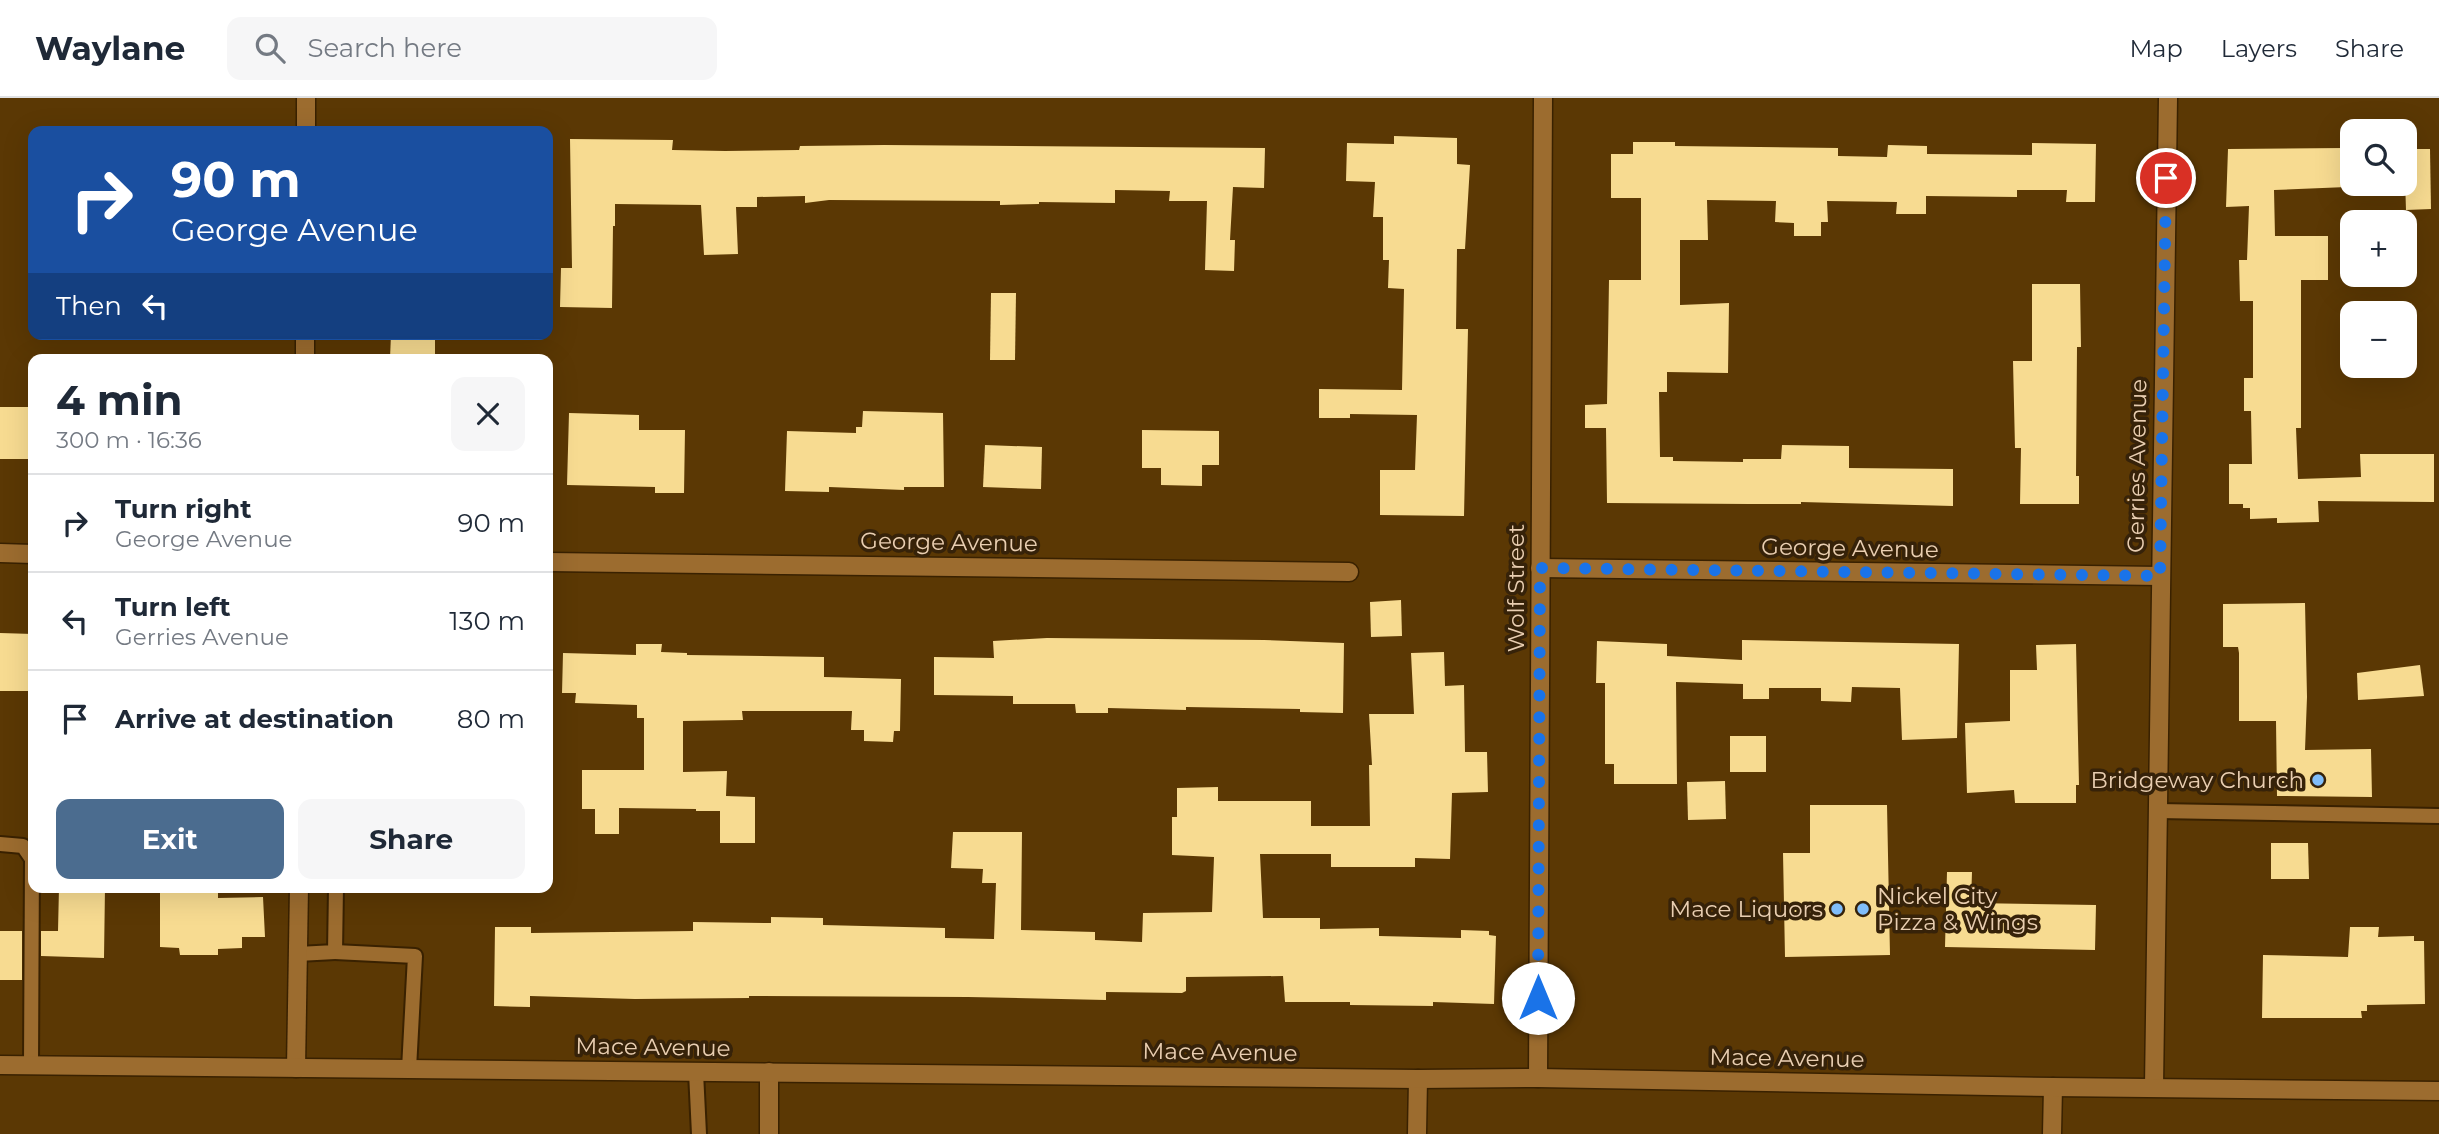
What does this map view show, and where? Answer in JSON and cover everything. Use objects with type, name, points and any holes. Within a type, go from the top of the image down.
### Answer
[{"type":"street","points":[[306,98],[306,126]]},
{"type":"street","name":"Wolf Street","points":[[1538,1078],[1543,98]]},
{"type":"street","name":"Gerries Avenue","points":[[2154,1087],[2168,98]]},
{"type":"street","points":[[0,553],[28,554]]},
{"type":"street","name":"George Avenue","points":[[553,562],[1349,572]]},
{"type":"street","name":"George Avenue","points":[[1540,568],[2160,576]]},
{"type":"street","points":[[296,1068],[299,893]]},
{"type":"street","name":"Mace Avenue","points":[[0,1065],[1538,1078],[2439,1091]]},
{"type":"street","points":[[769,1072],[769,1134]]},
{"type":"street","points":[[1417,1134],[1418,1079]]},
{"type":"street","points":[[2052,1134],[2053,1087]]},
{"type":"lane","points":[[2158,811],[2439,816]]},
{"type":"lane","points":[[0,844],[23,846],[28,853]]},
{"type":"lane","points":[[31,1065],[32,893]]},
{"type":"lane","points":[[335,952],[336,893]]},
{"type":"lane","points":[[298,954],[335,952],[415,956],[409,1069]]},
{"type":"lane","points":[[696,1072],[699,1134]]},
{"type":"building","points":[[1394,136],[1457,138],[1457,164],[1470,165],[1465,249],[1457,249],[1456,329],[1468,329],[1464,516],[1380,515],[1380,470],[1415,470],[1417,415],[1350,414],[1350,418],[1319,418],[1319,389],[1402,390],[1404,289],[1388,288],[1389,260],[1383,260],[1383,217],[1373,217],[1375,182],[1346,181],[1347,143],[1394,144]]},
{"type":"building","points":[[570,139],[673,140],[672,150],[725,151],[799,150],[800,146],[884,145],[1265,148],[1264,188],[1233,187],[1230,240],[1235,240],[1234,271],[1205,270],[1207,201],[1169,201],[1170,191],[1115,190],[1115,203],[1039,202],[1000,205],[1000,201],[829,200],[805,203],[805,196],[757,197],[757,207],[736,207],[738,254],[704,255],[701,205],[615,204],[612,308],[560,307],[561,268],[572,268]]},
{"type":"building","points":[[1633,142],[1675,142],[1675,146],[1838,148],[1838,156],[1887,157],[1888,145],[1927,146],[1927,154],[2032,155],[2032,143],[2096,144],[2095,202],[2066,202],[2067,190],[2017,190],[2017,197],[1926,196],[1926,214],[1896,214],[1897,202],[1827,201],[1828,222],[1821,222],[1821,236],[1794,236],[1794,223],[1775,222],[1776,201],[1707,200],[1708,240],[1680,240],[1680,305],[1729,303],[1728,373],[1667,372],[1667,392],[1659,392],[1660,457],[1673,457],[1673,461],[1743,462],[1743,459],[1781,459],[1782,445],[1849,446],[1849,468],[1953,469],[1953,506],[1801,502],[1607,503],[1606,428],[1585,428],[1585,405],[1607,404],[1609,280],[1641,280],[1641,198],[1611,198],[1611,154],[1633,154]]},
{"type":"building","points":[[2340,148],[2340,187],[2274,190],[2275,236],[2328,236],[2328,280],[2301,280],[2301,428],[2296,428],[2298,479],[2361,477],[2360,454],[2434,454],[2434,502],[2318,501],[2319,522],[2277,523],[2277,518],[2250,519],[2250,508],[2243,508],[2243,504],[2229,504],[2229,464],[2252,464],[2251,411],[2244,411],[2244,378],[2253,378],[2253,301],[2240,301],[2239,260],[2247,260],[2249,206],[2226,207],[2228,149]]},
{"type":"building","points":[[2417,149],[2430,149],[2431,209],[2406,210],[2406,196],[2417,196]]},
{"type":"building","points":[[2032,284],[2080,284],[2081,347],[2077,347],[2076,476],[2079,476],[2079,504],[2020,504],[2021,448],[2015,448],[2013,361],[2032,361]]},
{"type":"building","points":[[991,293],[1016,293],[1015,360],[990,360]]},
{"type":"building","points":[[391,340],[435,340],[435,354],[390,354]]},
{"type":"building","points":[[0,407],[28,407],[28,459],[0,459]]},
{"type":"building","points":[[863,411],[943,413],[944,487],[904,487],[904,490],[829,487],[829,492],[785,491],[787,431],[856,433],[856,427],[862,427]]},
{"type":"building","points":[[569,413],[639,415],[639,430],[685,430],[684,493],[655,493],[655,487],[567,485]]},
{"type":"building","points":[[1142,430],[1219,431],[1219,465],[1202,465],[1202,486],[1161,485],[1161,468],[1142,468]]},
{"type":"building","points":[[985,445],[1042,447],[1041,489],[983,487]]},
{"type":"building","points":[[1401,600],[1402,636],[1371,637],[1370,602]]},
{"type":"building","points":[[2305,603],[2305,750],[2371,749],[2372,797],[2277,796],[2276,721],[2239,721],[2239,653],[2238,647],[2223,647],[2223,604]]},
{"type":"building","points":[[0,633],[28,634],[28,691],[0,691]]},
{"type":"building","points":[[1047,638],[1344,643],[1343,713],[1300,712],[1300,709],[1186,707],[1186,710],[1108,708],[1108,713],[1076,713],[1075,704],[1013,704],[1013,696],[934,695],[934,657],[994,658],[993,641]]},
{"type":"building","points":[[1742,640],[1959,644],[1957,738],[1902,740],[1900,688],[1852,687],[1851,702],[1821,701],[1821,688],[1769,688],[1769,699],[1743,699],[1743,684],[1676,682],[1677,784],[1614,784],[1614,764],[1605,764],[1605,683],[1596,683],[1597,641],[1667,644],[1667,656],[1742,660]]},
{"type":"building","points":[[636,644],[662,644],[661,652],[687,655],[824,657],[824,677],[901,679],[900,731],[894,731],[893,742],[864,741],[864,730],[851,730],[852,711],[742,711],[743,720],[683,721],[683,772],[727,771],[726,796],[755,797],[755,843],[720,843],[720,811],[696,809],[619,808],[619,834],[595,834],[595,809],[582,809],[582,770],[644,770],[644,718],[637,718],[637,705],[575,703],[576,693],[562,693],[563,653],[636,655]]},
{"type":"building","points":[[2076,644],[2079,785],[2076,785],[2076,803],[2015,803],[2014,790],[1967,793],[1965,723],[2010,721],[2010,670],[2037,670],[2036,645]]},
{"type":"building","points":[[1444,652],[1445,686],[1464,685],[1465,752],[1487,752],[1488,792],[1452,793],[1450,859],[1415,858],[1415,867],[1331,867],[1331,854],[1260,854],[1263,918],[1320,918],[1320,929],[1379,928],[1379,936],[1461,938],[1461,930],[1489,931],[1489,935],[1496,936],[1494,1004],[1433,1002],[1433,1006],[1285,1002],[1283,976],[1186,977],[1186,991],[1182,993],[1106,992],[1106,1000],[749,996],[635,999],[530,996],[530,1007],[494,1006],[495,927],[531,927],[531,933],[693,931],[693,922],[771,923],[771,917],[823,918],[823,925],[945,928],[945,938],[994,939],[996,883],[982,883],[983,869],[951,868],[953,832],[1022,832],[1021,930],[1095,932],[1095,940],[1142,942],[1143,913],[1212,912],[1214,857],[1172,855],[1172,817],[1177,817],[1177,788],[1218,787],[1218,801],[1311,801],[1311,826],[1370,826],[1369,765],[1372,765],[1369,714],[1414,714],[1411,653]]},
{"type":"building","points":[[2420,665],[2424,696],[2358,700],[2357,673]]},
{"type":"building","points":[[1730,736],[1766,736],[1766,772],[1730,772]]},
{"type":"building","points":[[1725,781],[1726,819],[1688,820],[1687,782]]},
{"type":"building","points":[[1810,805],[1887,805],[1890,955],[1785,957],[1783,853],[1810,853]]},
{"type":"building","points":[[2271,843],[2308,843],[2309,879],[2271,879]]},
{"type":"building","points":[[1947,872],[1972,872],[1971,903],[2096,905],[2095,950],[1945,947]]},
{"type":"building","points":[[59,893],[105,893],[104,958],[41,956],[41,931],[58,931]]},
{"type":"building","points":[[160,893],[218,893],[218,898],[263,897],[265,937],[242,937],[242,948],[218,949],[218,955],[180,955],[179,948],[160,947]]},
{"type":"building","points":[[2350,927],[2379,927],[2378,937],[2414,936],[2414,941],[2424,941],[2425,1004],[2367,1005],[2367,1011],[2361,1011],[2362,1018],[2262,1018],[2263,955],[2348,957]]},
{"type":"building","points":[[0,931],[22,931],[22,980],[0,980]]},
{"type":"place","name":"Bridgeway Church","points":[[2318,780]]},
{"type":"place","name":"Mace Liquors","points":[[1837,909]]},
{"type":"place","name":"Nickel City Pizza & Wings","points":[[1863,909]]},
{"type":"route","points":[[1538,998],[1540,568],[2160,576],[2166,178]]}]
